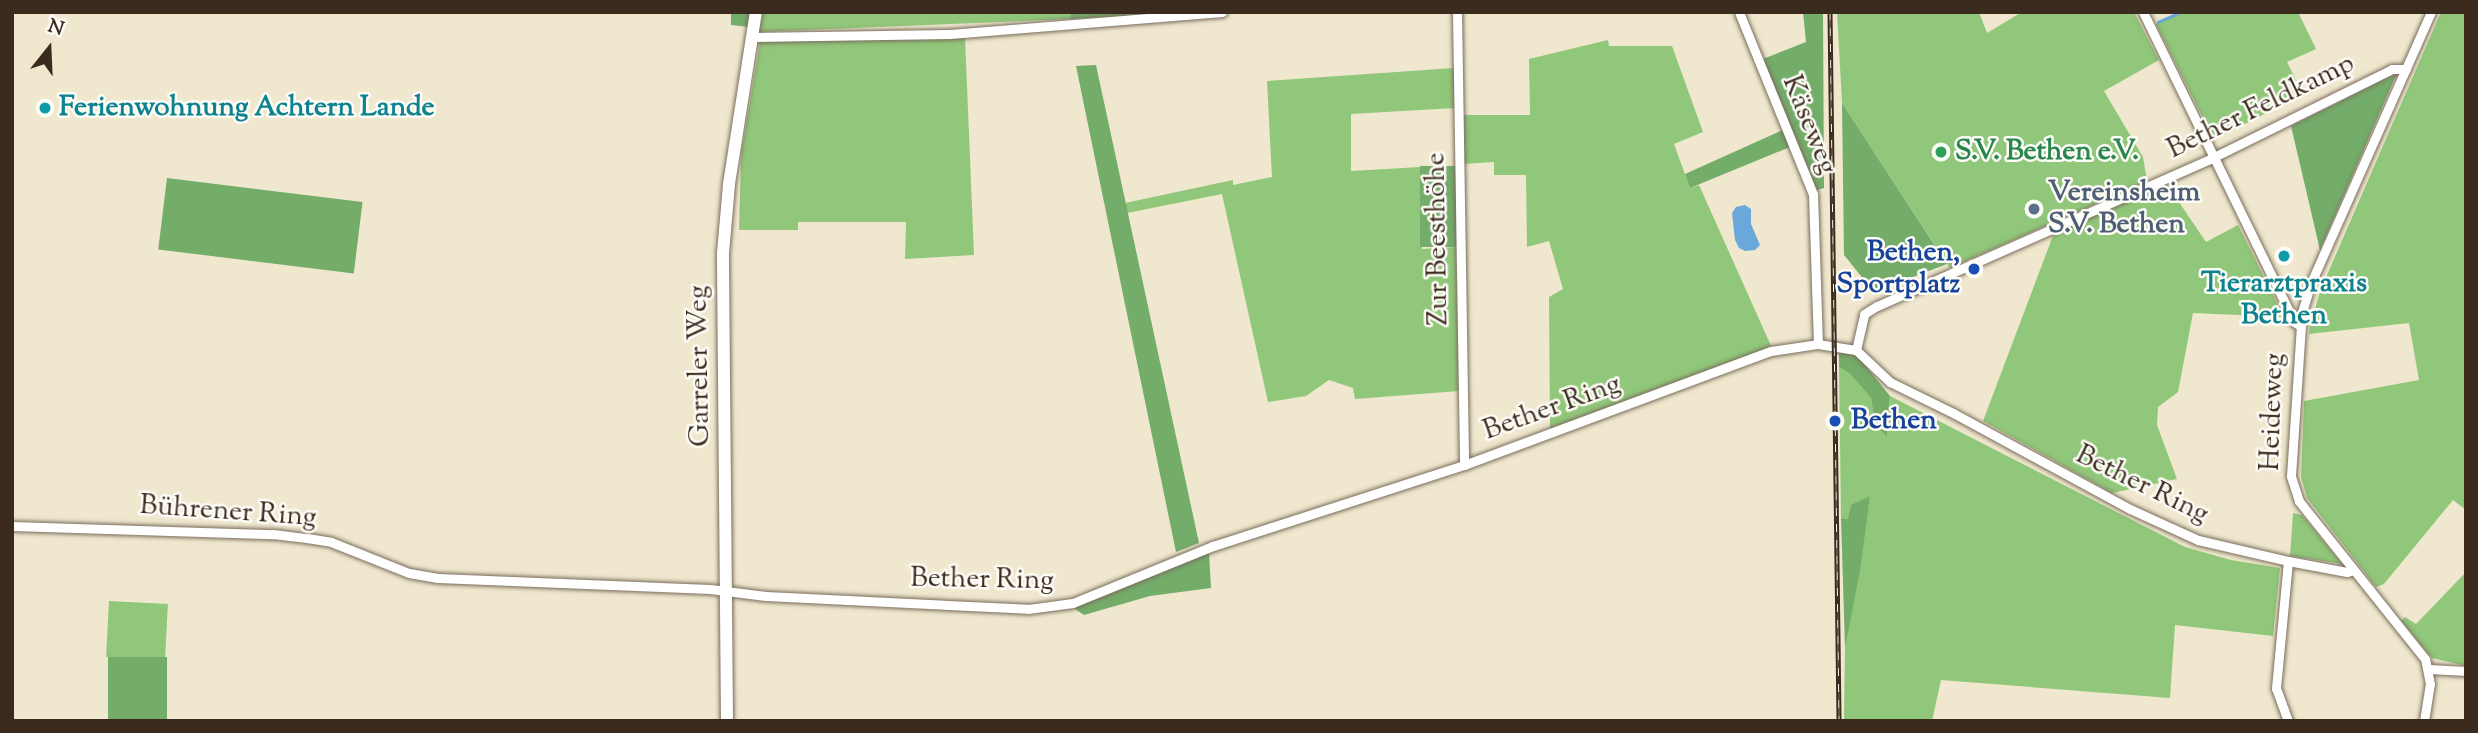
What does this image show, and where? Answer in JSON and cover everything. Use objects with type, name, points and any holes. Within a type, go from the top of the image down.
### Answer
[{"type":"street","name":"Garreler Weg","points":[[727,721],[723,253],[729,184],[756,12]]},
{"type":"street","points":[[752,37],[950,34],[1222,12]]},
{"type":"street","name":"Zur Beesthöhe","points":[[1457,12],[1464,465]]},
{"type":"street","name":"Käseweg","points":[[1739,12],[1813,194],[1818,344]]},
{"type":"street","points":[[2143,12],[2212,158],[2294,322],[2299,325]]},
{"type":"street","name":"Heideweg","points":[[2429,669],[2425,659],[2294,491],[2292,429],[2299,325],[2310,285],[2431,12]]},
{"type":"street","name":"Bether Feldkamp","points":[[1856,350],[1864,314],[1877,306],[2212,158],[2392,69],[2406,69]]},
{"type":"street","name":"Bether Ring","points":[[727,591],[1028,609],[1073,603],[1213,546],[1464,465],[1771,351],[1818,344],[1856,350],[1890,382],[2130,509],[2198,540],[2288,561],[2347,572],[2353,570]]},
{"type":"street","name":"Bührener Ring","points":[[12,526],[273,534],[331,542],[409,573],[438,578],[727,591]]},
{"type":"street","points":[[2288,561],[2276,688],[2288,721]]},
{"type":"street","points":[[2424,721],[2430,684],[2429,669],[2466,671]]},
{"type":"green space","points":[[731,12],[752,12],[749,27],[731,25]]},
{"type":"green space","points":[[762,12],[1071,12],[1070,19],[759,32]]},
{"type":"green space","points":[[1071,12],[1142,12],[1142,15],[1070,19]]},
{"type":"green space","points":[[1803,12],[1823,12],[1824,188],[1817,190],[1763,59],[1806,42]]},
{"type":"green space","points":[[1837,12],[1979,12],[1987,33],[2022,12],[2134,12],[2159,60],[2104,91],[2143,157],[2147,181],[1950,268],[1842,103]]},
{"type":"green space","points":[[2183,12],[2298,12],[2316,49],[2287,62],[2303,94],[2214,140],[2156,24]]},
{"type":"green space","points":[[2441,12],[2466,12],[2466,510],[2453,500],[2384,584],[2376,587],[2307,498],[2301,477],[2304,401],[2419,380],[2409,323],[2309,334],[2310,325],[2321,289]]},
{"type":"green space","points":[[965,37],[974,255],[905,259],[906,222],[798,222],[798,230],[739,230],[741,156],[760,42]]},
{"type":"green space","points":[[1608,40],[1609,46],[1672,46],[1703,132],[1674,144],[1690,188],[1699,185],[1772,348],[1550,429],[1549,297],[1563,289],[1549,241],[1527,247],[1526,175],[1494,175],[1494,162],[1462,164],[1462,115],[1530,115],[1529,59]]},
{"type":"green space","points":[[1096,65],[1199,543],[1176,552],[1076,66]]},
{"type":"green space","points":[[1454,68],[1455,108],[1351,114],[1351,171],[1420,167],[1422,249],[1456,247],[1459,391],[1355,399],[1353,388],[1329,380],[1306,396],[1268,402],[1222,194],[1127,213],[1125,203],[1233,180],[1233,185],[1272,177],[1267,81]]},
{"type":"green space","points":[[2397,73],[2320,250],[2291,126]]},
{"type":"green space","points":[[1842,103],[1947,264],[1874,292],[1844,255]]},
{"type":"green space","points":[[1783,130],[1790,147],[1690,188],[1685,174]]},
{"type":"green space","points":[[1420,166],[1456,166],[1456,247],[1420,247]]},
{"type":"green space","points":[[167,178],[363,202],[354,273],[158,249]]},
{"type":"green space","points":[[2166,183],[2206,242],[2238,225],[2284,317],[2193,313],[2178,392],[2158,407],[2157,425],[2177,479],[2112,493],[1983,421],[2054,233]]},
{"type":"green space","points":[[1839,349],[1856,354],[1890,396],[1887,437],[1875,425],[1871,398],[1850,374],[1839,367]]},
{"type":"green space","points":[[1839,367],[1850,374],[1871,398],[1875,425],[1887,437],[1890,396],[2185,547],[2231,560],[2280,568],[2273,636],[2175,625],[2170,698],[1941,680],[1932,721],[1844,721],[1845,648],[1870,496],[1848,519],[1841,518]]},
{"type":"green space","points":[[1870,496],[1860,571],[1845,648],[1841,518],[1848,519],[1851,505]]},
{"type":"green space","points":[[2293,513],[2302,515],[2342,564],[2290,556]]},
{"type":"green space","points":[[1209,553],[1211,588],[1150,596],[1084,615],[1072,607]]},
{"type":"green space","points":[[2466,572],[2466,666],[2432,658],[2401,621],[2405,617],[2416,624]]},
{"type":"green space","points":[[109,601],[168,604],[165,660],[106,657]]},
{"type":"green space","points":[[108,657],[167,657],[167,721],[108,721]]},
{"type":"water","points":[[1745,205],[1751,209],[1751,224],[1760,245],[1755,250],[1745,251],[1739,248],[1735,240],[1732,213],[1736,207]]},
{"type":"waterway","points":[[2158,22],[2180,12]]},
{"type":"railway","points":[[1830,12],[1839,721]]},
{"type":"place","name":"Ferienwohnung Achtern Lande","points":[[45,108]]},
{"type":"place","name":"S.V. Bethen e.V.","points":[[1941,152]]},
{"type":"place","name":"Vereinsheim S.V. Bethen","points":[[2034,209]]},
{"type":"place","name":"Tierarztpraxis Bethen","points":[[2284,256]]},
{"type":"place","name":"Bethen, Sportplatz","points":[[1974,269]]},
{"type":"place","name":"Bethen","points":[[1835,421]]}]
